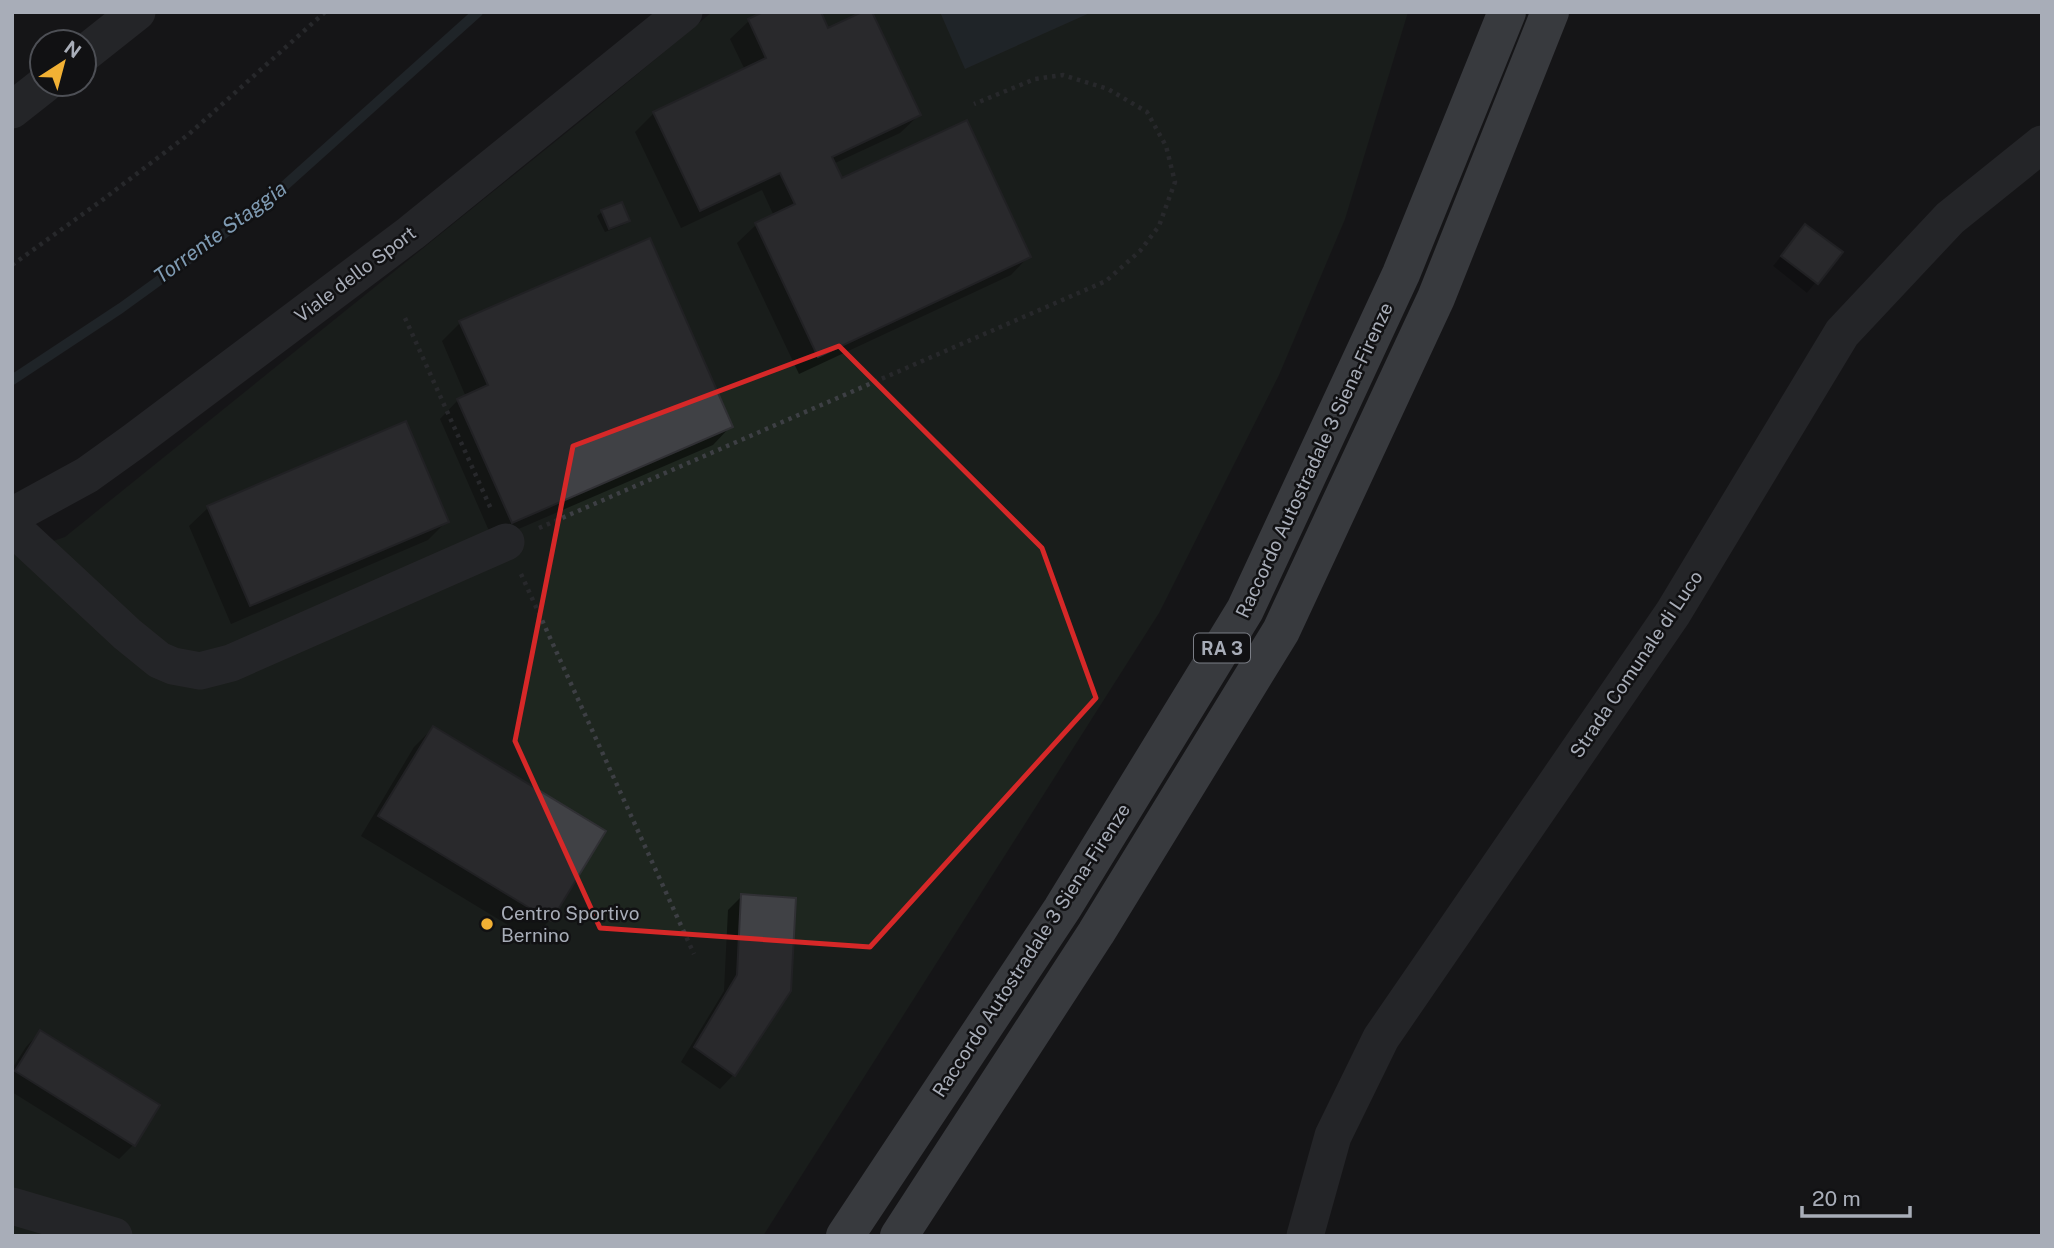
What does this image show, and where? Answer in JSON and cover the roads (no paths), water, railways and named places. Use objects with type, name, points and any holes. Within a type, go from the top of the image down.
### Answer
[{"type":"highway","name":"Raccordo Autostradale 3 Siena-Firenze","points":[[845,1236],[1062,909],[1245,610],[1401,274],[1507,12]]},
{"type":"highway","name":"RA 3","points":[[899,1236],[1096,933],[1281,631],[1436,298],[1550,12]]},
{"type":"street","points":[[98,43],[137,12]]},
{"type":"street","name":"Viale dello Sport","points":[[12,516],[87,475],[133,442],[421,225],[684,12]]},
{"type":"street","points":[[12,110],[28,97]]},
{"type":"street","name":"Strada Comunale di Luco","points":[[1305,1236],[1333,1136],[1381,1038],[1673,613],[1842,332],[1950,218],[2042,144]]},
{"type":"street","points":[[12,527],[145,649],[173,666],[200,671],[232,663],[506,542]]},
{"type":"street","points":[[12,1206],[114,1236]]},
{"type":"waterway","name":"Torrente Staggia","points":[[12,380],[121,308],[262,206],[478,12]]},
{"type":"place","name":"Centro Sportivo Bernino","points":[[487,924]]}]
